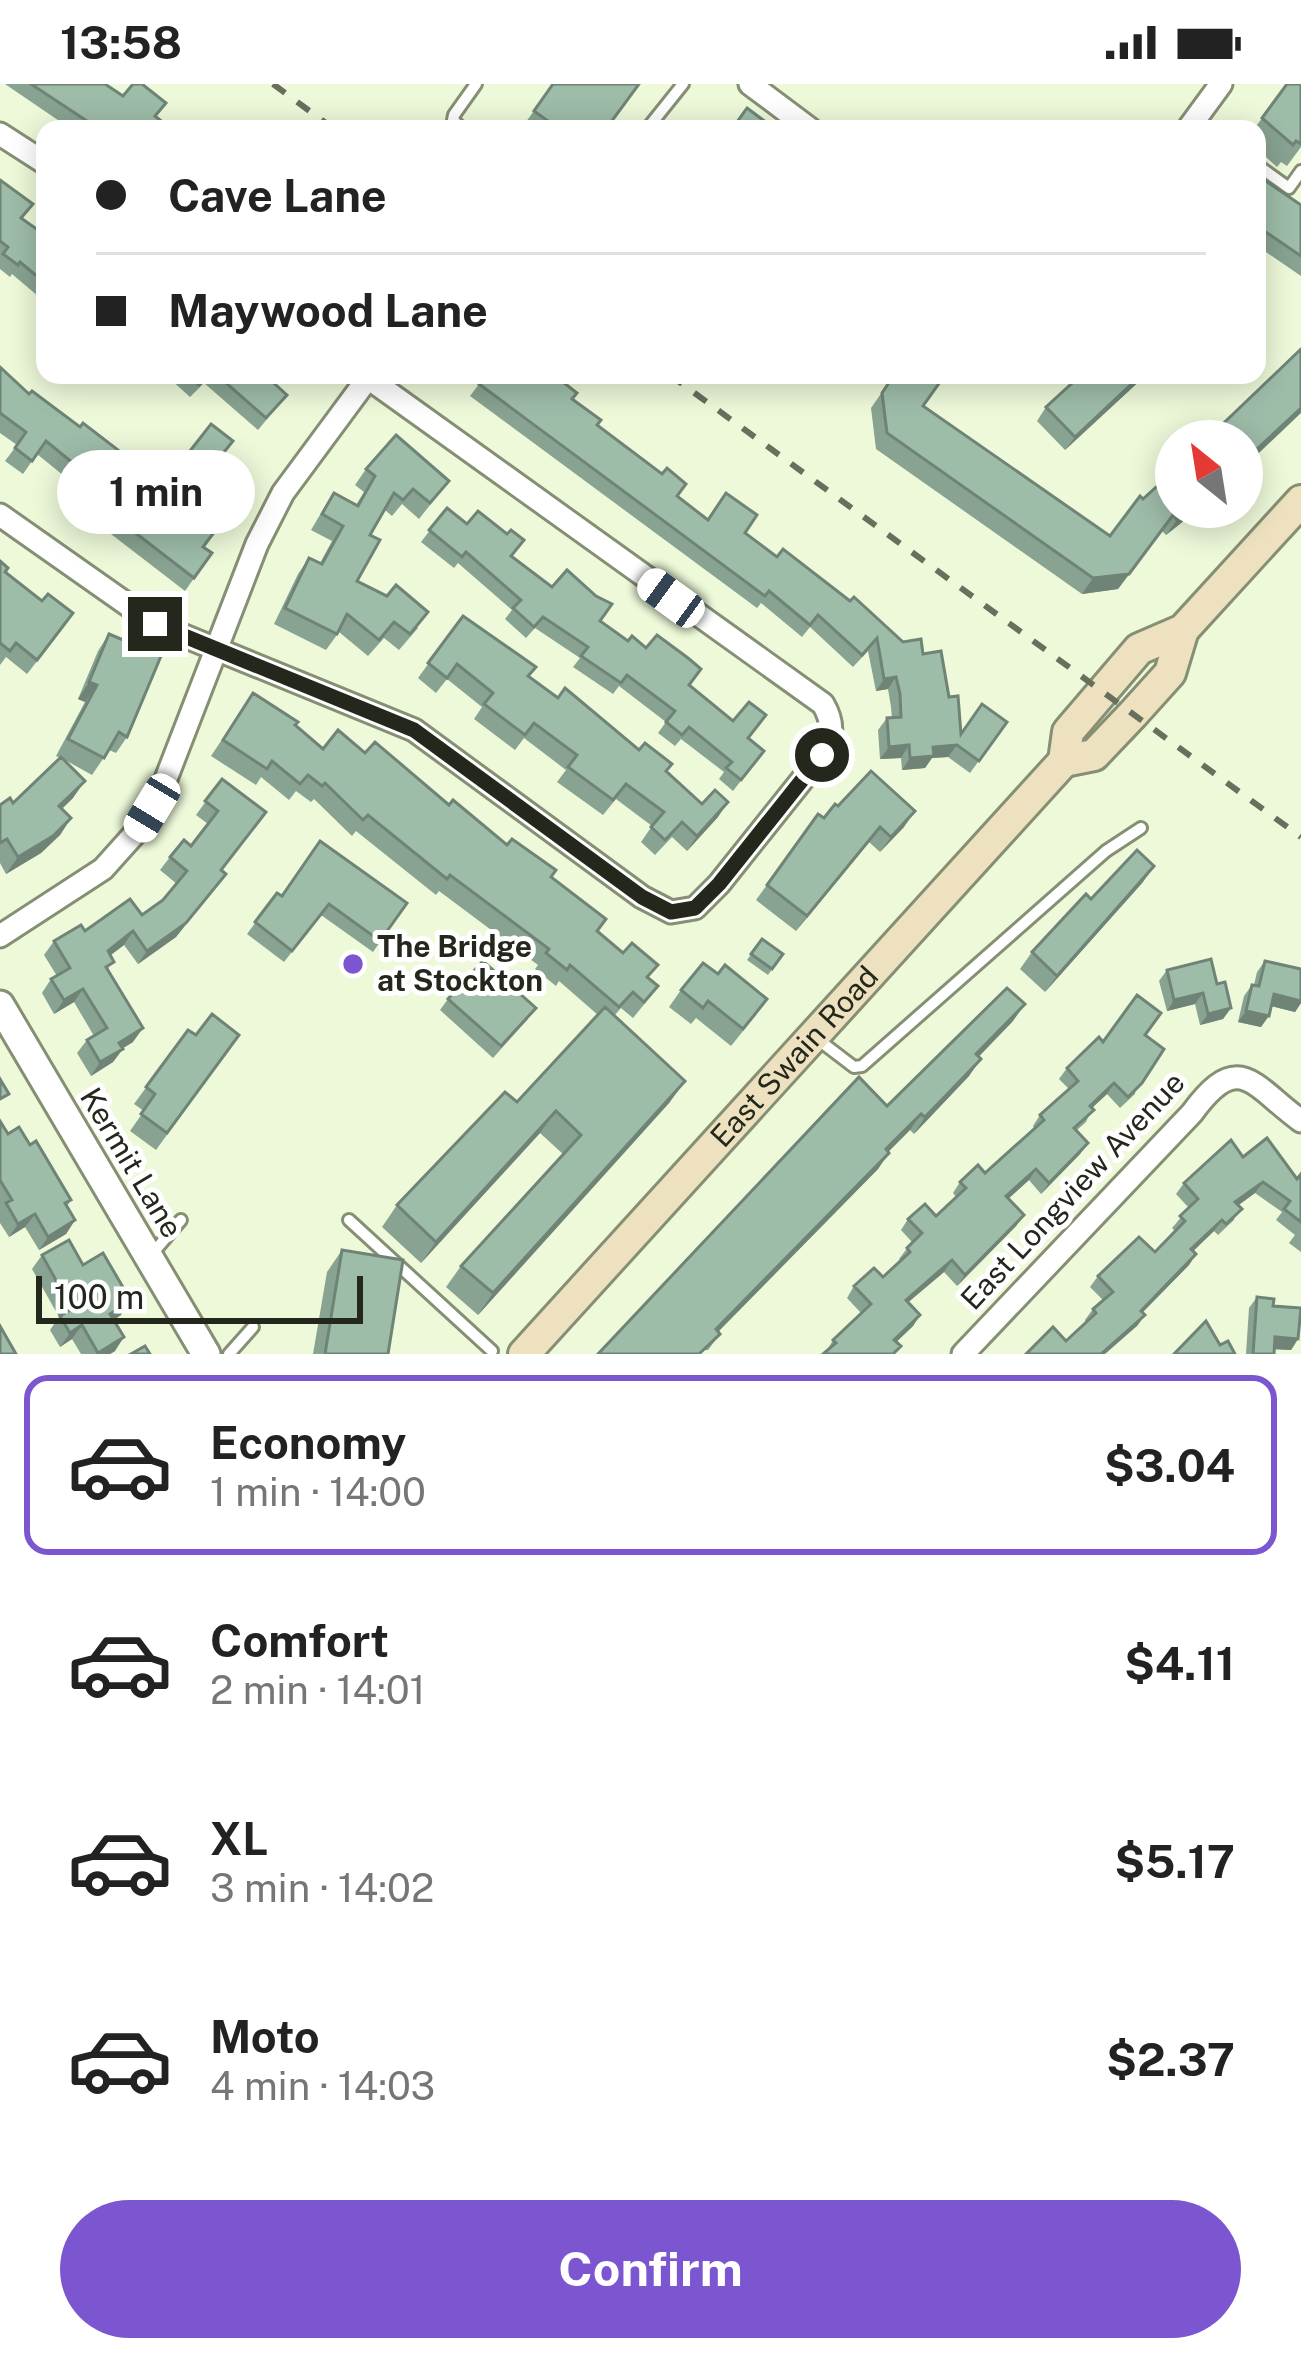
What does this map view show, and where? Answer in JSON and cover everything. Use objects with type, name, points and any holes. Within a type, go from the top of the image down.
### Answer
[{"type":"main road","name":"East Swain Road","points":[[524,1354],[1064,761],[1068,732],[1139,649],[1183,631],[1301,501]]},
{"type":"street","points":[[750,84],[798,120]]},
{"type":"street","points":[[1201,120],[1222,84]]},
{"type":"street","points":[[0,134],[36,158]]},
{"type":"street","points":[[0,936],[91,878],[138,830],[164,784],[257,544],[283,493],[360,384]]},
{"type":"street","points":[[0,515],[155,624],[414,730],[642,897],[671,912],[695,908],[822,755],[832,731],[831,718],[812,694],[747,653],[377,384]]},
{"type":"street","name":"Kermit Lane","points":[[0,1005],[206,1354]]},
{"type":"street","name":"East Longview Avenue","points":[[963,1354],[1192,1113],[1212,1085],[1233,1077],[1251,1080],[1301,1121]]},
{"type":"lane","points":[[453,120],[476,84]]},
{"type":"lane","points":[[654,120],[683,84]]},
{"type":"lane","points":[[1266,171],[1289,188],[1301,171]]},
{"type":"lane","points":[[814,1036],[854,1067],[862,1066],[1106,850],[1142,828]]},
{"type":"lane","points":[[149,1257],[181,1220]]},
{"type":"lane","points":[[349,1220],[492,1351]]},
{"type":"lane","points":[[229,1354],[253,1327]]},
{"type":"building","points":[[31,84],[105,84],[123,96],[133,84],[142,84],[166,103],[155,116],[160,120],[85,120]]},
{"type":"building","points":[[553,84],[639,84],[613,120],[546,120],[534,111]]},
{"type":"building","points":[[1287,84],[1301,84],[1301,144],[1293,145],[1262,118]]},
{"type":"building","points":[[747,108],[763,120],[738,120]]},
{"type":"building","points":[[0,180],[33,204],[21,218],[36,229],[36,275],[3,254],[8,247],[0,241]]},
{"type":"building","points":[[1266,181],[1301,205],[1301,256],[1266,232]]},
{"type":"building","points":[[1301,349],[1301,408],[1263,443],[1263,420],[1227,420]]},
{"type":"building","points":[[0,367],[29,394],[32,391],[80,427],[83,423],[218,527],[203,547],[212,553],[194,578],[68,481],[79,468],[46,441],[32,461],[15,448],[26,432],[0,413]]},
{"type":"building","points":[[227,384],[275,384],[287,395],[266,418]]},
{"type":"building","points":[[479,384],[566,384],[577,393],[572,399],[601,420],[597,425],[662,474],[667,468],[686,484],[677,496],[708,520],[726,493],[757,515],[745,533],[777,557],[783,549],[850,601],[854,597],[903,642],[921,639],[923,654],[941,651],[949,697],[958,696],[961,734],[982,704],[1007,722],[979,761],[957,745],[933,747],[934,756],[910,758],[909,745],[889,747],[887,718],[901,717],[900,694],[896,677],[884,679],[877,638],[862,655],[818,615],[810,625],[769,591],[765,596]]},
{"type":"building","points":[[888,384],[939,384],[923,406],[1110,536],[1140,496],[1143,499],[1155,488],[1155,528],[1163,528],[1129,574],[1093,578],[887,433],[882,393]]},
{"type":"building","points":[[1071,384],[1131,384],[1075,437],[1046,407]]},
{"type":"building","points":[[211,424],[233,441],[220,457],[239,472],[227,488],[186,456]]},
{"type":"building","points":[[396,435],[449,481],[430,503],[413,489],[403,500],[394,493],[370,535],[380,540],[357,581],[387,596],[396,585],[428,612],[410,634],[394,622],[379,640],[347,614],[337,634],[285,608],[309,558],[322,564],[343,526],[322,514],[334,493],[358,506],[375,476],[366,469]]},
{"type":"building","points":[[447,508],[467,524],[478,511],[507,534],[511,530],[524,540],[511,556],[552,587],[567,570],[612,604],[600,621],[628,641],[632,636],[646,648],[657,635],[688,658],[701,669],[689,685],[733,721],[749,702],[766,715],[748,738],[764,751],[741,780],[726,768],[732,762],[689,727],[682,735],[666,722],[675,711],[627,675],[621,683],[581,656],[588,647],[543,617],[534,627],[513,608],[521,600],[466,552],[462,557],[429,530]]},
{"type":"building","points":[[0,561],[8,568],[5,572],[42,601],[48,594],[73,613],[37,660],[16,643],[10,651],[0,643]]},
{"type":"building","points":[[463,616],[536,667],[528,676],[558,698],[565,688],[639,750],[645,743],[672,764],[666,771],[702,804],[715,790],[728,802],[697,836],[682,822],[665,840],[651,827],[664,812],[626,784],[613,800],[568,767],[577,755],[534,723],[525,735],[484,704],[493,693],[457,664],[447,678],[428,663]]},
{"type":"building","points":[[109,634],[161,656],[127,737],[119,732],[104,758],[68,739],[97,685],[89,682]]},
{"type":"building","points":[[253,693],[298,722],[295,725],[323,749],[338,730],[365,753],[375,742],[449,805],[453,800],[507,845],[512,839],[556,870],[551,877],[606,919],[597,931],[623,953],[632,943],[658,965],[647,977],[658,986],[644,1002],[633,992],[619,1007],[368,815],[363,820],[325,783],[322,786],[308,775],[300,784],[272,761],[267,769],[223,740]]},
{"type":"building","points":[[61,757],[85,781],[59,806],[71,818],[53,836],[18,857],[7,839],[0,843],[0,805],[10,798],[13,803]]},
{"type":"building","points":[[871,771],[915,811],[891,837],[880,827],[807,916],[767,885],[818,814],[824,818]]},
{"type":"building","points":[[222,779],[266,812],[221,870],[226,874],[186,923],[147,951],[133,931],[108,951],[114,962],[106,967],[143,1028],[119,1043],[123,1049],[100,1062],[87,1040],[107,1028],[83,989],[64,1000],[51,979],[70,968],[54,941],[81,925],[85,931],[130,899],[142,915],[163,900],[187,871],[170,857],[184,840],[191,846],[218,811],[205,801]]},
{"type":"building","points":[[320,841],[407,903],[380,941],[329,904],[292,951],[255,922],[277,893],[282,896]]},
{"type":"building","points":[[1137,850],[1154,866],[1057,976],[1032,952],[1086,894],[1091,899]]},
{"type":"building","points":[[762,939],[783,954],[772,969],[751,954]]},
{"type":"building","points":[[1211,959],[1217,984],[1225,982],[1231,1008],[1208,1014],[1203,993],[1174,1000],[1167,970]]},
{"type":"building","points":[[483,961],[536,1008],[501,1046],[448,999]]},
{"type":"building","points":[[1265,961],[1301,969],[1301,1001],[1274,994],[1269,1016],[1246,1011],[1252,985],[1259,986]]},
{"type":"building","points":[[703,963],[718,974],[725,965],[767,999],[743,1029],[708,1001],[703,1008],[681,990]]},
{"type":"building","points":[[1007,988],[1025,1004],[976,1054],[981,1059],[886,1149],[889,1153],[716,1329],[720,1334],[699,1354],[598,1354],[859,1077],[887,1106]]},
{"type":"building","points":[[1137,995],[1161,1013],[1145,1035],[1164,1049],[1142,1083],[1128,1097],[1114,1083],[1074,1128],[1088,1143],[1049,1183],[1036,1169],[1006,1196],[1024,1215],[965,1275],[952,1260],[906,1300],[920,1315],[894,1340],[901,1346],[893,1354],[823,1354],[871,1304],[854,1286],[874,1268],[883,1277],[910,1252],[907,1248],[922,1233],[908,1219],[925,1204],[936,1216],[966,1188],[960,1182],[978,1165],[985,1173],[1044,1120],[1040,1115],[1078,1081],[1067,1068],[1099,1037],[1103,1042]]},
{"type":"building","points":[[605,1007],[685,1081],[493,1293],[461,1266],[581,1135],[556,1111],[436,1242],[397,1205],[505,1092],[517,1102]]},
{"type":"building","points":[[212,1014],[239,1035],[167,1133],[141,1114],[155,1094],[146,1087],[188,1030],[196,1035]]},
{"type":"building","points":[[0,1121],[8,1134],[19,1127],[30,1145],[36,1141],[71,1200],[65,1203],[75,1220],[48,1237],[35,1214],[18,1224],[6,1203],[12,1200],[0,1180]]},
{"type":"building","points":[[1267,1138],[1297,1179],[1301,1174],[1301,1222],[1284,1209],[1290,1201],[1263,1182],[1235,1202],[1242,1209],[1226,1224],[1222,1220],[1191,1249],[1196,1254],[1141,1311],[1145,1315],[1101,1354],[1026,1354],[1053,1327],[1066,1341],[1096,1313],[1093,1309],[1113,1292],[1098,1276],[1139,1237],[1155,1252],[1185,1221],[1180,1216],[1198,1199],[1184,1183],[1231,1140],[1243,1157]]},
{"type":"building","points":[[69,1240],[83,1265],[103,1253],[131,1301],[110,1314],[124,1337],[98,1353],[82,1325],[70,1333],[60,1316],[72,1309],[42,1255]]},
{"type":"building","points":[[342,1250],[403,1260],[388,1354],[325,1354]]},
{"type":"building","points":[[1257,1297],[1274,1299],[1273,1306],[1301,1308],[1298,1339],[1275,1337],[1274,1354],[1253,1354]]},
{"type":"building","points":[[1206,1321],[1220,1345],[1228,1341],[1235,1354],[1174,1354]]},
{"type":"building","points":[[0,1326],[16,1354],[0,1354]]},
{"type":"railway","points":[[273,84],[322,120]]},
{"type":"railway","points":[[682,384],[1301,837]]},
{"type":"place","name":"The Bridge at Stockton","points":[[353,964]]},
{"type":"route","points":[[155,624],[414,730],[642,897],[671,912],[695,908],[719,884],[822,755]]}]
